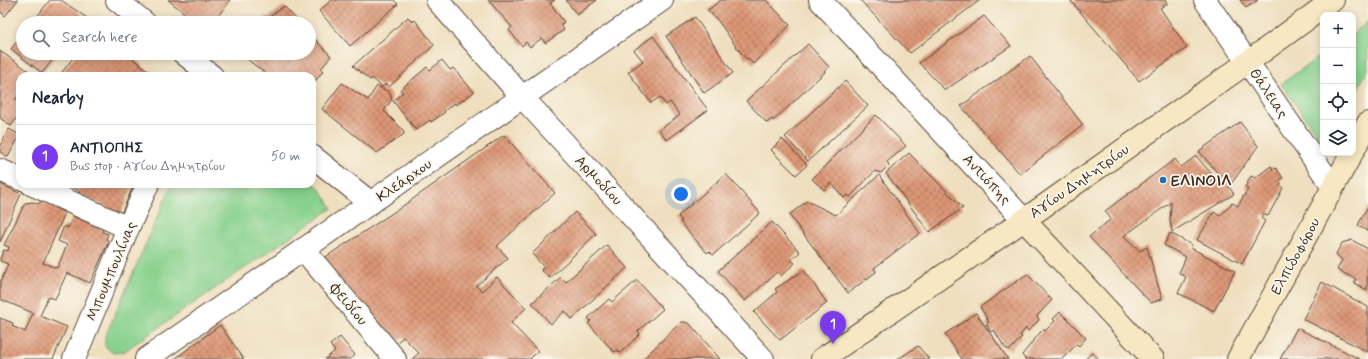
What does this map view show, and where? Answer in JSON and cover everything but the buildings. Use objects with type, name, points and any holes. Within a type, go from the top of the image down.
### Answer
[{"type":"main road","name":"Αγίου Δημητρίου","points":[[822,359],[1024,220],[1248,62],[1333,0]]},
{"type":"main road","name":"Ελπιδοφόρου","points":[[1356,145],[1368,124]]},
{"type":"main road","name":"Ελπιδοφόρου","points":[[1238,359],[1350,156]]},
{"type":"main road","name":"Αντιόπης","points":[[1024,220],[1153,359]]},
{"type":"street","points":[[116,0],[136,16]]},
{"type":"street","name":"Αρμοδίου","points":[[437,0],[523,98],[763,359]]},
{"type":"street","name":"Κλεάρχου","points":[[146,359],[662,0]]},
{"type":"street","name":"Αντιόπης","points":[[820,0],[1024,220]]},
{"type":"street","name":"Θάλειας","points":[[1206,0],[1333,187]]},
{"type":"street","points":[[190,60],[202,72]]},
{"type":"street","points":[[316,159],[371,203]]},
{"type":"street","points":[[0,170],[16,177]]},
{"type":"street","points":[[40,188],[128,228]]},
{"type":"street","name":"Μπουμπουλίνας","points":[[74,359],[146,188]]},
{"type":"street","name":"Φειδίου","points":[[303,249],[395,359]]},
{"type":"green space","points":[[1368,22],[1368,70],[1356,92],[1356,48],[1356,31]]},
{"type":"green space","points":[[1320,56],[1320,139],[1281,84]]},
{"type":"green space","points":[[316,185],[332,208],[123,352],[113,353],[105,346],[105,337],[170,188],[316,188]]},
{"type":"place","name":"ΕΛΙΝΟΙΛ","points":[[1163,180]]},
{"type":"place","name":"ΑΝΤΙΟΠΗΣ","points":[[833,344]]}]
